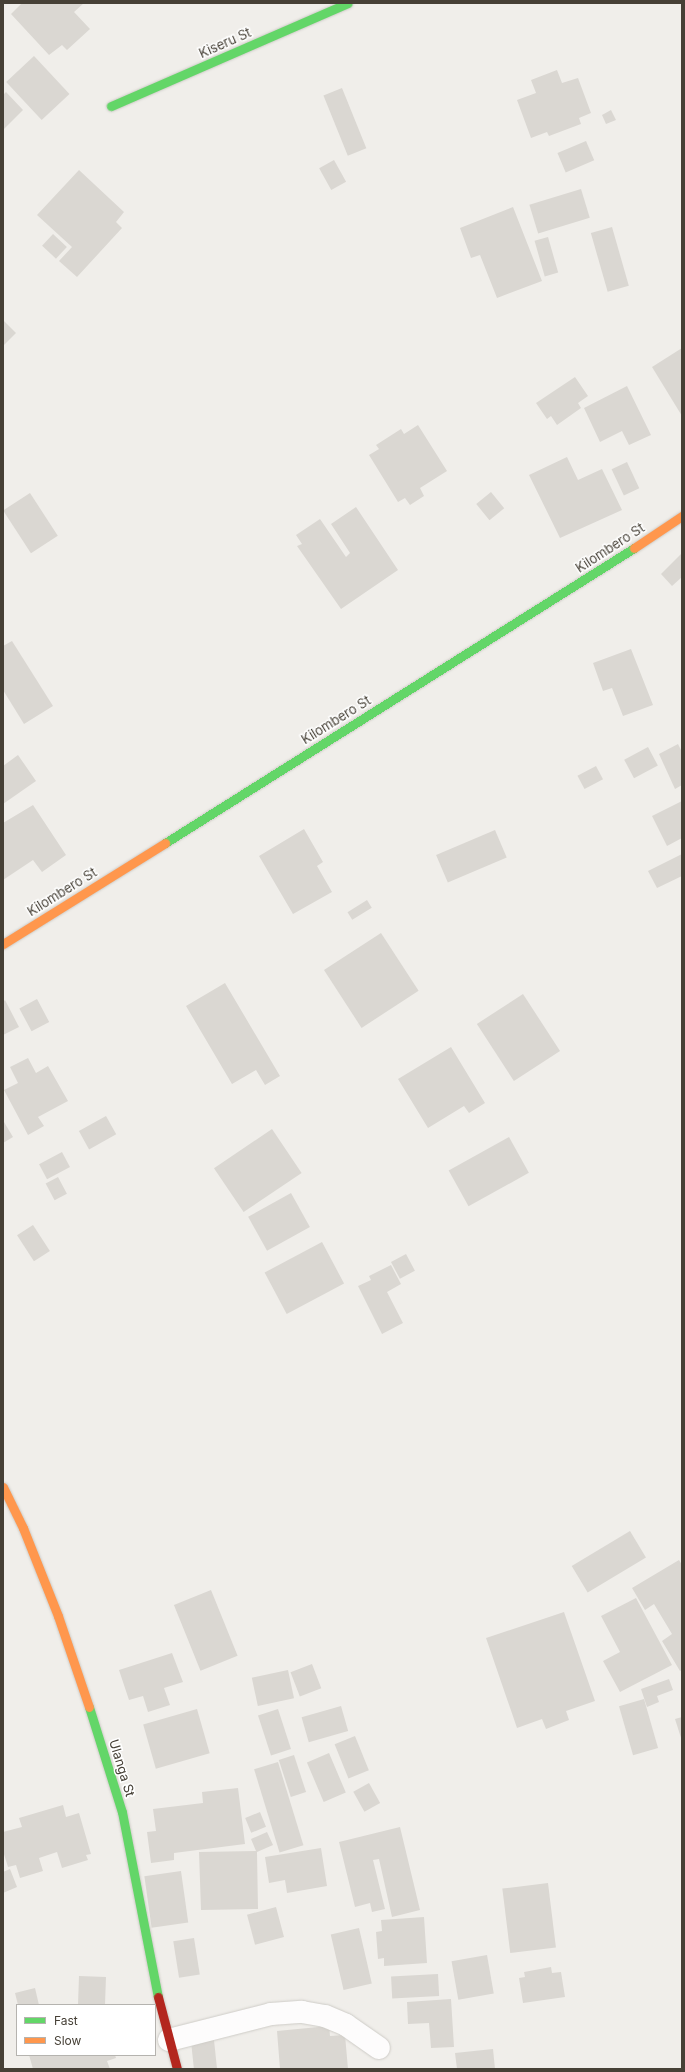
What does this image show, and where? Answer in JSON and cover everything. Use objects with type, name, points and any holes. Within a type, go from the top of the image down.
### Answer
[{"type":"street","name":"Kiseru St","points":[[111,106],[348,3]]},
{"type":"street","name":"Kilombero St","points":[[3,944],[606,567],[682,516]]},
{"type":"street","name":"Ulanga St","points":[[3,1487],[23,1528],[58,1616],[106,1758],[122,1812],[147,1943],[168,2040],[177,2069]]},
{"type":"street","points":[[168,2040],[271,2014],[302,2012],[325,2016],[346,2025],[379,2048]]},
{"type":"building","points":[[22,3],[84,3],[74,12],[90,29],[67,50],[62,45],[49,55],[11,14]]},
{"type":"building","points":[[34,56],[69,94],[42,120],[6,82]]},
{"type":"building","points":[[557,70],[562,83],[578,78],[591,113],[579,118],[581,124],[549,136],[547,132],[531,138],[517,100],[536,93],[531,80]]},
{"type":"building","points":[[342,88],[366,148],[348,156],[323,95]]},
{"type":"building","points":[[6,92],[23,110],[3,130],[3,95]]},
{"type":"building","points":[[611,110],[616,120],[606,124],[602,115]]},
{"type":"building","points":[[586,141],[594,160],[566,172],[557,153]]},
{"type":"building","points":[[334,160],[346,182],[331,190],[319,168]]},
{"type":"building","points":[[79,170],[124,212],[116,222],[122,228],[77,277],[59,261],[72,247],[37,215]]},
{"type":"building","points":[[581,189],[590,218],[538,233],[529,205]]},
{"type":"building","points":[[513,207],[542,281],[497,298],[480,255],[471,258],[460,228]]},
{"type":"building","points":[[612,227],[629,286],[608,292],[591,233]]},
{"type":"building","points":[[53,234],[67,247],[56,259],[42,246]]},
{"type":"building","points":[[548,237],[558,273],[545,276],[535,241]]},
{"type":"building","points":[[3,320],[16,333],[3,346]]},
{"type":"building","points":[[682,348],[682,416],[652,367]]},
{"type":"building","points":[[575,377],[588,396],[578,403],[581,408],[557,425],[551,416],[547,419],[536,403]]},
{"type":"building","points":[[627,386],[651,435],[629,445],[622,431],[600,442],[584,408]]},
{"type":"building","points":[[418,425],[447,471],[420,488],[424,496],[410,505],[405,498],[398,502],[369,455],[379,449],[376,445],[401,429],[404,434]]},
{"type":"building","points":[[567,457],[578,480],[602,469],[622,510],[560,538],[529,475]]},
{"type":"building","points":[[627,462],[639,488],[624,495],[612,469]]},
{"type":"building","points":[[491,492],[504,508],[489,520],[476,504]]},
{"type":"building","points":[[30,493],[58,536],[31,553],[3,510]]},
{"type":"building","points":[[356,507],[398,570],[341,609],[297,546],[302,544],[296,535],[320,519],[346,557],[350,553],[331,524]]},
{"type":"building","points":[[682,553],[682,577],[672,586],[661,574]]},
{"type":"building","points":[[12,641],[53,706],[24,724],[3,690],[3,646]]},
{"type":"building","points":[[631,649],[653,705],[623,716],[612,688],[603,691],[593,663]]},
{"type":"building","points":[[678,744],[682,752],[682,785],[675,789],[659,754]]},
{"type":"building","points":[[648,747],[658,766],[634,778],[624,760]]},
{"type":"building","points":[[18,755],[36,781],[3,804],[3,766]]},
{"type":"building","points":[[596,766],[603,779],[585,789],[577,776]]},
{"type":"building","points":[[682,801],[682,838],[667,846],[652,816]]},
{"type":"building","points":[[33,805],[66,855],[42,872],[33,860],[3,880],[3,823]]},
{"type":"building","points":[[304,829],[323,862],[317,866],[332,892],[293,914],[259,856]]},
{"type":"building","points":[[495,830],[507,858],[448,883],[436,855]]},
{"type":"building","points":[[682,854],[682,876],[657,888],[648,871]]},
{"type":"building","points":[[367,900],[372,908],[352,920],[347,912]]},
{"type":"building","points":[[381,933],[419,991],[362,1028],[324,970]]},
{"type":"building","points":[[225,983],[280,1076],[265,1085],[256,1070],[232,1084],[186,1006]]},
{"type":"building","points":[[523,994],[560,1051],[514,1081],[477,1024]]},
{"type":"building","points":[[37,999],[49,1022],[32,1031],[19,1008]]},
{"type":"building","points":[[5,1000],[19,1027],[3,1035],[3,1002]]},
{"type":"building","points":[[451,1047],[485,1103],[469,1113],[464,1106],[428,1128],[398,1079]]},
{"type":"building","points":[[28,1058],[36,1073],[48,1066],[68,1101],[38,1117],[44,1126],[28,1135],[4,1090],[18,1083],[10,1067]]},
{"type":"building","points":[[106,1116],[116,1134],[89,1149],[79,1131]]},
{"type":"building","points":[[3,1122],[13,1137],[3,1143]]},
{"type":"building","points":[[272,1129],[302,1173],[244,1212],[214,1168]]},
{"type":"building","points":[[509,1137],[529,1173],[469,1206],[449,1170]]},
{"type":"building","points":[[62,1152],[70,1167],[47,1179],[39,1164]]},
{"type":"building","points":[[58,1177],[67,1194],[55,1200],[46,1184]]},
{"type":"building","points":[[291,1193],[310,1227],[267,1251],[248,1217]]},
{"type":"building","points":[[33,1225],[50,1251],[34,1261],[17,1235]]},
{"type":"building","points":[[322,1242],[344,1283],[287,1314],[265,1273]]},
{"type":"building","points":[[406,1254],[415,1271],[400,1279],[391,1262]]},
{"type":"building","points":[[391,1265],[401,1284],[387,1292],[403,1323],[382,1334],[358,1286],[371,1280],[369,1276]]},
{"type":"building","points":[[630,1531],[646,1558],[588,1593],[572,1566]]},
{"type":"building","points":[[679,1560],[682,1565],[682,1670],[680,1671],[662,1641],[672,1634],[654,1604],[645,1610],[632,1588]]},
{"type":"building","points":[[211,1590],[238,1656],[201,1671],[174,1605]]},
{"type":"building","points":[[636,1598],[672,1665],[620,1692],[603,1661],[620,1652],[601,1616]]},
{"type":"building","points":[[564,1612],[595,1701],[566,1711],[569,1720],[546,1729],[542,1719],[517,1728],[486,1638]]},
{"type":"building","points":[[172,1653],[183,1682],[164,1688],[170,1705],[148,1712],[143,1696],[129,1700],[119,1670]]},
{"type":"building","points":[[312,1664],[321,1688],[300,1697],[291,1672]]},
{"type":"building","points":[[288,1670],[294,1698],[258,1706],[252,1678]]},
{"type":"building","points":[[669,1679],[673,1690],[657,1696],[659,1702],[647,1707],[641,1689]]},
{"type":"building","points":[[644,1699],[658,1748],[633,1755],[619,1706]]},
{"type":"building","points":[[341,1706],[348,1731],[309,1742],[302,1717]]},
{"type":"building","points":[[197,1709],[210,1753],[156,1769],[143,1724]]},
{"type":"building","points":[[278,1709],[291,1749],[271,1755],[258,1715]]},
{"type":"building","points":[[682,1717],[682,1741],[675,1719]]},
{"type":"building","points":[[355,1736],[369,1770],[348,1779],[335,1744]]},
{"type":"building","points":[[329,1753],[346,1793],[324,1802],[307,1762]]},
{"type":"building","points":[[294,1755],[306,1792],[291,1797],[279,1760]]},
{"type":"building","points":[[278,1762],[303,1845],[280,1853],[254,1769]]},
{"type":"building","points":[[369,1783],[380,1803],[364,1812],[353,1792]]},
{"type":"building","points":[[238,1788],[245,1844],[174,1853],[174,1860],[151,1863],[147,1832],[156,1831],[153,1809],[203,1803],[202,1792]]},
{"type":"building","points":[[63,1805],[66,1817],[79,1813],[91,1854],[86,1855],[88,1860],[62,1868],[57,1852],[39,1858],[43,1871],[20,1878],[16,1865],[8,1867],[3,1851],[3,1832],[22,1827],[19,1818]]},
{"type":"building","points":[[260,1812],[266,1827],[251,1833],[245,1818]]},
{"type":"building","points":[[400,1827],[420,1910],[392,1917],[379,1859],[373,1860],[385,1909],[372,1912],[370,1903],[355,1907],[339,1842]]},
{"type":"building","points":[[267,1832],[273,1845],[257,1852],[258,1909],[201,1910],[199,1852],[256,1851],[251,1839]]},
{"type":"building","points":[[321,1848],[327,1886],[287,1893],[285,1880],[269,1883],[265,1857]]},
{"type":"building","points":[[10,1869],[17,1887],[3,1893],[3,1872]]},
{"type":"building","points":[[181,1871],[188,1922],[152,1928],[144,1876]]},
{"type":"building","points":[[548,1883],[556,1948],[510,1953],[502,1889]]},
{"type":"building","points":[[276,1907],[284,1937],[255,1945],[247,1915]]},
{"type":"building","points":[[424,1917],[427,1963],[384,1966],[384,1958],[378,1959],[376,1932],[382,1931],[381,1920]]},
{"type":"building","points":[[359,1928],[372,1984],[344,1990],[331,1935]]},
{"type":"building","points":[[194,1938],[200,1975],[179,1978],[173,1941]]},
{"type":"building","points":[[487,1955],[494,1993],[458,2000],[452,1961]]},
{"type":"building","points":[[551,1967],[552,1973],[561,1972],[565,1997],[523,2003],[519,1978],[525,1977],[524,1972]]},
{"type":"building","points":[[438,1974],[439,1996],[392,1998],[391,1976]]},
{"type":"building","points":[[79,1976],[106,1977],[105,2004],[78,2004]]},
{"type":"building","points":[[35,1988],[39,2004],[18,2004],[15,1993]]},
{"type":"building","points":[[451,1999],[454,2047],[431,2048],[429,2023],[408,2024],[407,2002]]},
{"type":"building","points":[[329,2026],[330,2036],[345,2035],[348,2069],[280,2069],[277,2031]]},
{"type":"building","points":[[214,2040],[217,2069],[194,2069],[191,2042]]},
{"type":"building","points":[[493,2049],[495,2069],[457,2069],[455,2053]]},
{"type":"building","points":[[29,2056],[115,2056],[116,2058],[107,2061],[110,2069],[33,2069]]},
{"type":"traffic: fast","points":[[111,106],[348,3]]},
{"type":"traffic: fast","points":[[165,843],[634,548]]},
{"type":"traffic: fast","points":[[89,1707],[122,1812],[158,1997]]},
{"type":"traffic: slow","points":[[634,548],[682,516]]},
{"type":"traffic: slow","points":[[3,944],[165,843]]},
{"type":"traffic: slow","points":[[3,1487],[23,1528],[58,1616],[89,1707]]},
{"type":"traffic: jam","points":[[158,1997],[177,2069]]}]
